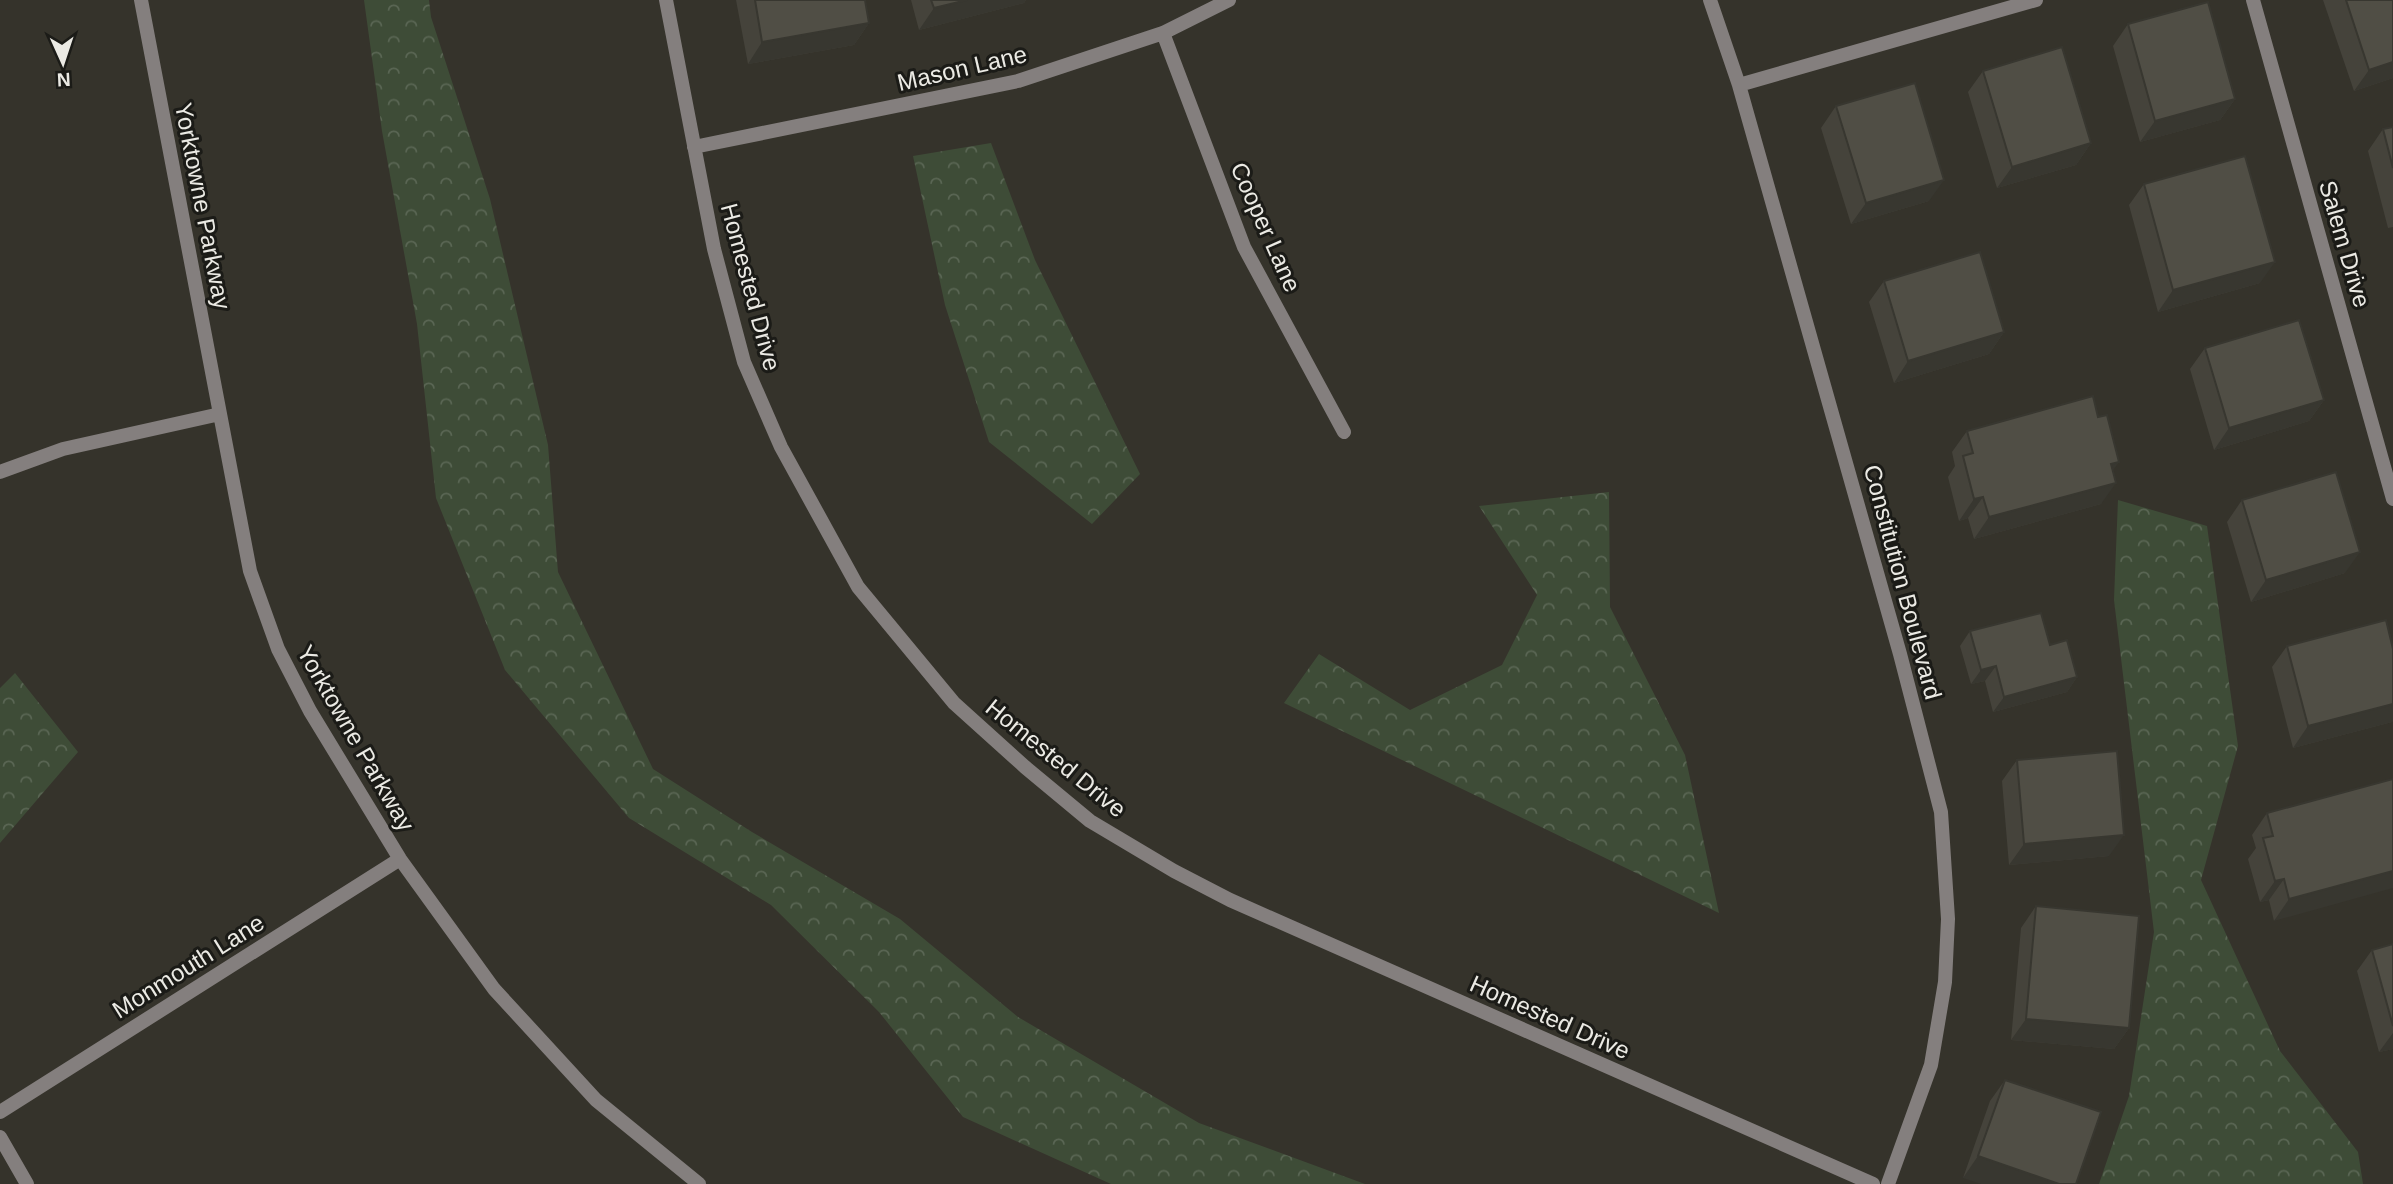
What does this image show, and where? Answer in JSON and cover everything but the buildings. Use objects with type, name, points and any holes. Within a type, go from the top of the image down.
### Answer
[{"type":"street","name":"Yorktowne Parkway","points":[[141,0],[250,571],[278,649],[310,711],[400,859],[503,999],[596,1100],[699,1184]]},
{"type":"street","name":"Homested Drive","points":[[666,0],[714,249],[744,362],[781,447],[858,587],[954,703],[1090,821],[1174,871],[1230,900],[1873,1184]]},
{"type":"street","name":"Mason Lane","points":[[694,147],[1018,81],[1163,33],[1229,0]]},
{"type":"street","name":"Constitution Boulevard","points":[[1710,0],[1739,85],[1893,627],[1941,812],[1948,919],[1945,982],[1931,1065],[1888,1184]]},
{"type":"street","points":[[1739,85],[2036,0]]},
{"type":"street","name":"Salem Drive","points":[[2253,0],[2393,499]]},
{"type":"street","name":"Cooper Lane","points":[[1163,33],[1244,247],[1344,432]]},
{"type":"street","points":[[0,472],[63,449],[220,414]]},
{"type":"street","name":"Monmouth Lane","points":[[0,1112],[400,859]]},
{"type":"street","points":[[0,1137],[27,1184]]},
{"type":"green space","points":[[364,0],[429,0],[431,17],[490,199],[548,445],[558,572],[653,769],[752,832],[900,919],[1018,1017],[1199,1123],[1365,1184],[1111,1184],[963,1117],[879,1012],[771,905],[629,818],[505,670],[436,498],[417,324],[382,131]]},
{"type":"green space","points":[[991,143],[1035,260],[1140,474],[1092,524],[989,442],[945,305],[913,156]]},
{"type":"green space","points":[[1609,492],[1610,607],[1685,755],[1719,913],[1284,703],[1319,654],[1410,710],[1502,665],[1537,595],[1479,506]]},
{"type":"green space","points":[[2118,500],[2207,526],[2238,746],[2201,880],[2280,1051],[2358,1152],[2363,1184],[2099,1184],[2129,1096],[2154,932],[2114,600]]},
{"type":"green space","points":[[15,673],[78,752],[0,843],[0,688]]}]
